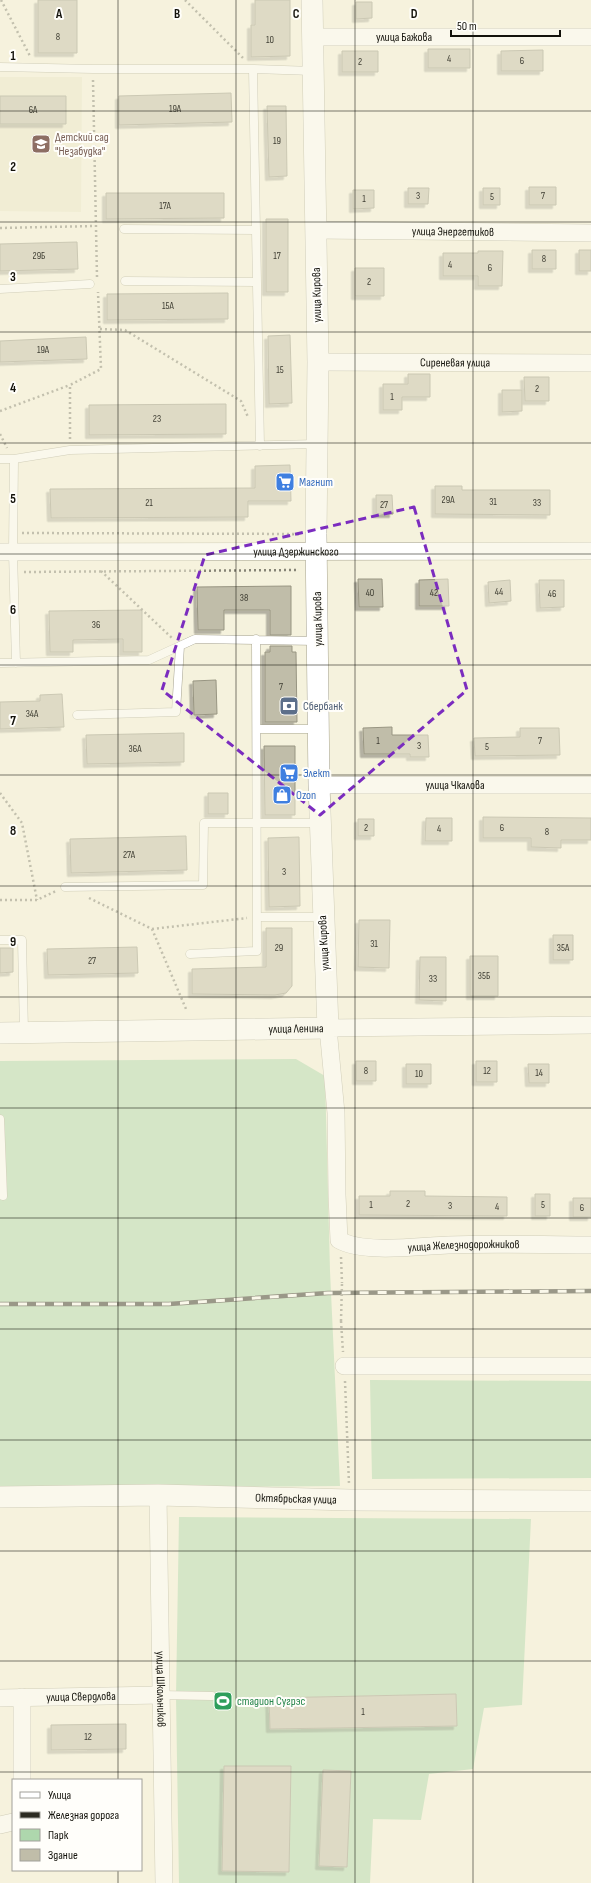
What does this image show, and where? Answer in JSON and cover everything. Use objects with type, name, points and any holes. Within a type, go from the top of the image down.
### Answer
[{"type":"street","name":"улица Кирова","points":[[312,0],[318,362],[316,552],[319,785],[328,1028],[336,1113],[339,1244]]},
{"type":"street","name":"улица Бажова","points":[[313,37],[591,37]]},
{"type":"street","name":"улица Энергетиков","points":[[316,230],[591,233]]},
{"type":"street","name":"Сиреневая улица","points":[[318,362],[591,363]]},
{"type":"street","name":"улица Дзержинского","points":[[7,552],[591,552]]},
{"type":"street","name":"улица Чкалова","points":[[319,785],[591,785]]},
{"type":"street","name":"улица Ленина","points":[[0,1033],[591,1026]]},
{"type":"street","name":"улица Железнодорожников","points":[[339,1244],[343,1242],[355,1245],[395,1248],[448,1245],[591,1244]]},
{"type":"street","points":[[344,1366],[591,1366]]},
{"type":"street","name":"Октябрьская улица","points":[[0,1497],[158,1495],[350,1500],[591,1501]]},
{"type":"street","name":"улица Школьников","points":[[158,1495],[164,1883]]},
{"type":"street","name":"улица Свердлова","points":[[0,1698],[161,1695]]},
{"type":"street","points":[[22,1698],[22,1779]]},
{"type":"street","points":[[0,1825],[12,1822]]},
{"type":"lane","points":[[0,67],[93,69],[253,68],[314,71]]},
{"type":"lane","points":[[253,68],[260,446]]},
{"type":"lane","points":[[124,229],[256,230]]},
{"type":"lane","points":[[125,281],[257,282]]},
{"type":"lane","points":[[0,289],[94,283]]},
{"type":"lane","points":[[0,459],[14,459],[70,450],[318,444]]},
{"type":"lane","points":[[14,459],[14,533],[7,552],[14,572],[16,663]]},
{"type":"lane","points":[[0,663],[149,660],[195,639],[318,641]]},
{"type":"lane","points":[[190,954],[257,951],[256,639]]},
{"type":"lane","points":[[77,715],[176,712],[180,646]]},
{"type":"lane","points":[[256,729],[319,729]]},
{"type":"lane","points":[[65,887],[203,885],[204,823],[320,823]]},
{"type":"lane","points":[[257,917],[323,917]]},
{"type":"lane","points":[[0,940],[22,940],[24,1033]]},
{"type":"lane","points":[[0,1119],[3,1196]]},
{"type":"lane","points":[[161,1695],[212,1696]]},
{"type":"path","points":[[1,0],[36,68]]},
{"type":"path","points":[[185,0],[253,68]]},
{"type":"path","points":[[93,69],[95,226],[94,283]]},
{"type":"path","points":[[0,228],[95,226]]},
{"type":"path","points":[[0,410],[70,385],[102,370],[98,289]]},
{"type":"path","points":[[100,329],[125,330],[241,400],[249,420]]},
{"type":"path","points":[[70,385],[70,450]]},
{"type":"path","points":[[14,533],[316,552]]},
{"type":"path","points":[[14,572],[101,571],[316,552]]},
{"type":"path","points":[[101,571],[180,646]]},
{"type":"path","points":[[0,793],[22,823],[37,900]]},
{"type":"path","points":[[0,900],[37,900],[65,887],[152,929],[257,917]]},
{"type":"path","points":[[152,929],[186,1009]]},
{"type":"path","points":[[339,1244],[342,1283],[341,1321],[350,1500]]},
{"type":"highlighted area","points":[[414,507],[467,690],[320,815],[162,690],[205,555]]},
{"type":"shaded area","name":"Детский сад \"Незабудка\"","points":[[0,77],[82,77],[81,212],[0,211]]},
{"type":"green space","points":[[296,1059],[325,1076],[330,1271],[340,1486],[0,1489],[0,1061]]},
{"type":"green space","points":[[370,1380],[591,1381],[591,1478],[372,1479]]},
{"type":"green space","points":[[179,1517],[531,1519],[522,1705],[484,1708],[473,1769],[429,1774],[421,1820],[373,1819],[370,1883],[179,1883],[176,1697]],"holes":[[[456,1694],[457,1726],[270,1729],[269,1698]]]},
{"type":"building","points":[[38,0],[77,0],[77,53],[38,53]]},
{"type":"building","points":[[255,0],[290,0],[290,56],[251,57],[251,25],[255,25]]},
{"type":"building","points":[[356,2],[372,2],[372,18],[356,19]]},
{"type":"building","points":[[428,49],[470,49],[470,68],[428,68]]},
{"type":"building","points":[[543,50],[543,71],[501,71],[501,51]]},
{"type":"building","points":[[342,51],[378,51],[378,72],[342,72]]},
{"type":"building","points":[[231,93],[232,122],[119,125],[119,96]]},
{"type":"building","points":[[0,96],[66,96],[66,124],[0,124]]},
{"type":"building","points":[[267,106],[286,106],[287,176],[269,177]]},
{"type":"building","points":[[529,187],[556,187],[556,205],[529,205]]},
{"type":"building","points":[[408,188],[429,188],[428,204],[408,204]]},
{"type":"building","points":[[483,188],[500,188],[500,205],[483,205]]},
{"type":"building","points":[[353,190],[374,190],[374,208],[353,209]]},
{"type":"building","points":[[106,193],[224,193],[224,218],[106,219]]},
{"type":"building","points":[[266,219],[288,219],[288,292],[266,292]]},
{"type":"building","points":[[77,242],[78,269],[0,271],[0,244]]},
{"type":"building","points":[[532,250],[556,250],[556,269],[532,269]]},
{"type":"building","points":[[579,250],[591,250],[591,271],[579,271]]},
{"type":"building","points":[[478,251],[503,251],[502,286],[478,286],[478,276],[443,276],[443,253],[478,253]]},
{"type":"building","points":[[355,268],[384,268],[384,296],[355,296]]},
{"type":"building","points":[[228,293],[228,319],[107,320],[107,294]]},
{"type":"building","points":[[290,335],[292,403],[269,404],[268,336]]},
{"type":"building","points":[[86,337],[87,359],[0,362],[0,341]]},
{"type":"building","points":[[408,374],[430,374],[430,397],[402,397],[402,410],[383,410],[383,384],[408,384]]},
{"type":"building","points":[[524,377],[549,377],[549,401],[525,401]]},
{"type":"building","points":[[502,390],[522,390],[522,411],[502,412]]},
{"type":"building","points":[[226,404],[226,434],[89,435],[89,405]]},
{"type":"building","points":[[290,465],[291,501],[248,501],[248,517],[51,518],[50,489],[255,488],[255,466]]},
{"type":"building","points":[[435,486],[462,486],[462,490],[550,490],[550,515],[435,514]]},
{"type":"building","points":[[376,495],[392,495],[393,514],[376,514]]},
{"type":"building","points":[[358,579],[382,579],[383,607],[359,607]]},
{"type":"building","points":[[448,579],[449,606],[419,606],[419,580]]},
{"type":"building","points":[[510,580],[511,601],[489,603],[488,582]]},
{"type":"building","points":[[539,580],[564,580],[564,607],[540,608]]},
{"type":"building","points":[[291,586],[291,635],[270,635],[270,610],[224,610],[224,630],[198,630],[197,587]]},
{"type":"building","points":[[142,610],[142,652],[123,652],[123,639],[73,640],[73,652],[50,652],[49,611]]},
{"type":"building","points":[[270,646],[292,646],[292,652],[296,652],[297,722],[265,722],[265,652],[270,652]]},
{"type":"building","points":[[216,680],[217,714],[194,715],[193,681]]},
{"type":"building","points":[[62,694],[64,727],[0,729],[0,702],[40,701],[40,695]]},
{"type":"building","points":[[392,727],[392,735],[428,735],[429,757],[410,757],[410,754],[364,754],[363,728]]},
{"type":"building","points":[[520,728],[559,728],[560,755],[475,756],[474,738],[520,737]]},
{"type":"building","points":[[184,733],[184,762],[87,764],[86,735]]},
{"type":"building","points":[[264,746],[295,746],[295,815],[265,815]]},
{"type":"building","points":[[208,793],[228,793],[228,814],[208,814]]},
{"type":"building","points":[[483,817],[591,818],[591,840],[561,840],[561,848],[531,847],[531,838],[483,838]]},
{"type":"building","points":[[426,818],[452,818],[452,841],[425,841]]},
{"type":"building","points":[[358,819],[374,819],[374,836],[358,836]]},
{"type":"building","points":[[186,836],[187,870],[71,873],[70,839]]},
{"type":"building","points":[[299,837],[300,906],[269,907],[268,838]]},
{"type":"building","points":[[359,920],[390,920],[389,968],[358,967]]},
{"type":"building","points":[[266,928],[292,928],[292,986],[286,993],[275,995],[192,994],[192,969],[266,967]]},
{"type":"building","points":[[553,935],[573,935],[573,960],[553,960]]},
{"type":"building","points":[[137,947],[138,973],[48,975],[47,949]]},
{"type":"building","points":[[0,948],[13,948],[13,972],[0,973]]},
{"type":"building","points":[[470,956],[498,956],[498,996],[470,996]]},
{"type":"building","points":[[420,957],[446,957],[446,1001],[419,1000]]},
{"type":"building","points":[[356,1061],[376,1061],[376,1081],[356,1081]]},
{"type":"building","points":[[476,1061],[497,1061],[497,1082],[476,1082]]},
{"type":"building","points":[[406,1064],[431,1064],[431,1084],[406,1084]]},
{"type":"building","points":[[528,1064],[549,1064],[549,1083],[529,1083]]},
{"type":"building","points":[[390,1191],[425,1191],[425,1196],[507,1197],[507,1216],[359,1215],[359,1196],[390,1196]]},
{"type":"building","points":[[535,1194],[550,1194],[550,1216],[535,1216]]},
{"type":"building","points":[[573,1198],[591,1198],[591,1217],[573,1217]]},
{"type":"building","points":[[456,1694],[457,1726],[270,1729],[269,1698]]},
{"type":"building","points":[[126,1724],[126,1749],[51,1750],[51,1725]]},
{"type":"building","points":[[224,1766],[291,1766],[289,1872],[222,1871]]},
{"type":"building","points":[[323,1770],[351,1771],[347,1867],[319,1866]]},
{"type":"railway","points":[[0,1304],[169,1304],[328,1293],[591,1291]]},
{"type":"place","name":"Детский сад \"Незабудка\"","points":[[41,144]]},
{"type":"place","name":"Магнит","points":[[285,482]]},
{"type":"place","name":"Сбербанк","points":[[289,706]]},
{"type":"place","name":"Элект","points":[[289,773]]},
{"type":"place","name":"Ozon","points":[[282,795]]},
{"type":"place","name":"стадион Сугрэс","points":[[223,1701]]}]
